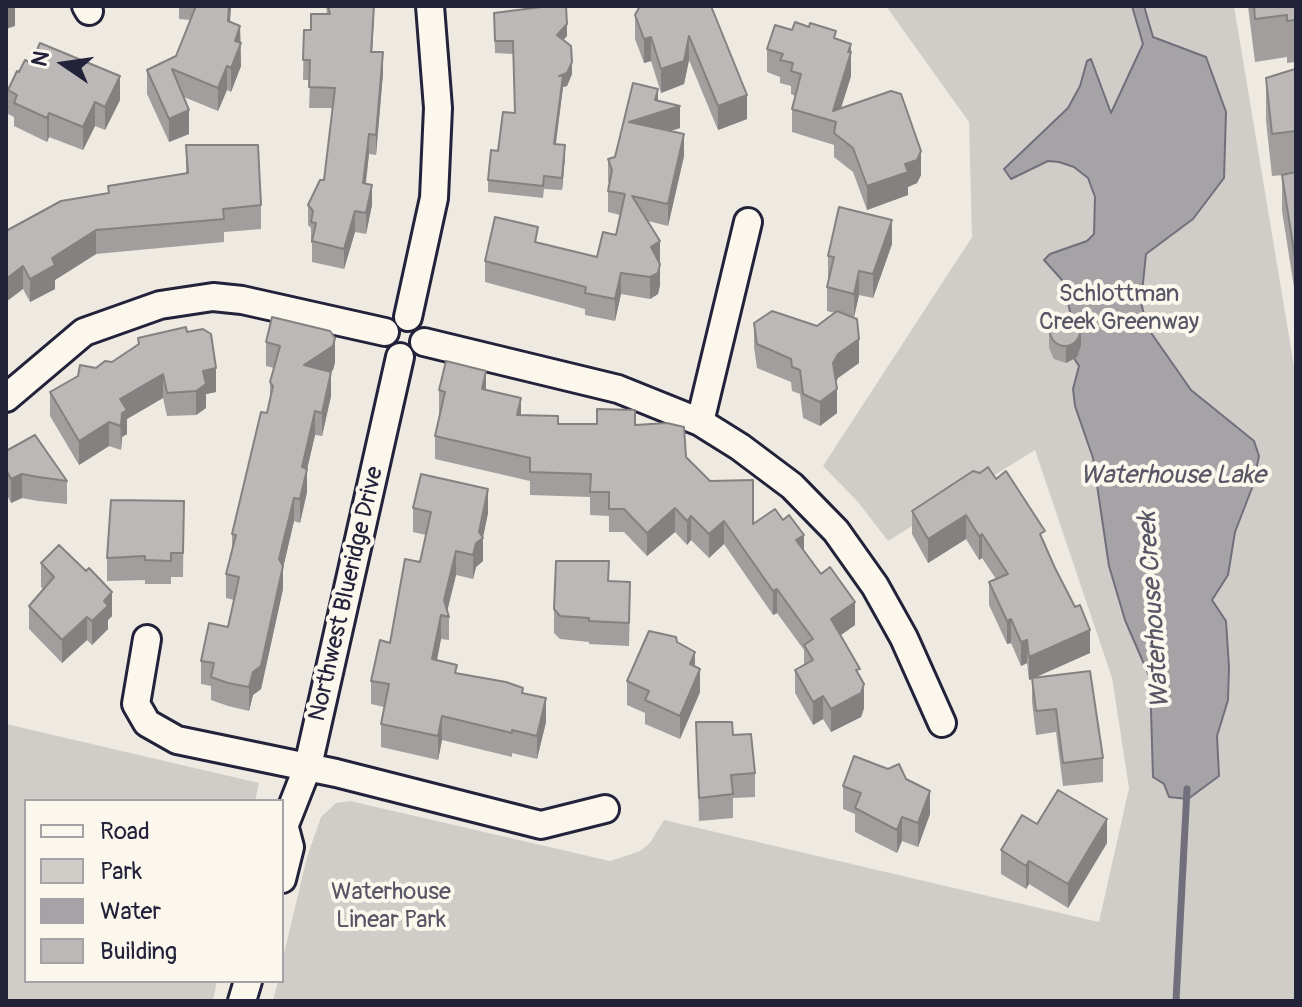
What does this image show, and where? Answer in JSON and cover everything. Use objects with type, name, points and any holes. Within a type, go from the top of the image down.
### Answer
[{"type":"street","points":[[408,317],[434,198],[438,108],[430,6]]},
{"type":"street","points":[[700,422],[748,222]]},
{"type":"street","points":[[6,398],[84,332],[160,305],[213,297],[242,300],[385,332]]},
{"type":"street","points":[[408,317],[421,325],[424,342],[416,354],[400,357],[389,349],[385,332],[394,321],[408,317]]},
{"type":"street","points":[[424,342],[618,389],[700,422],[792,486],[836,531],[889,612],[942,723]]},
{"type":"street","name":"Northwest Blueridge Drive","points":[[284,871],[290,847],[284,830],[308,766],[400,357]]},
{"type":"street","points":[[147,639],[136,704],[147,723],[177,740],[308,766],[541,825],[605,809]]},
{"type":"green space","name":"Schlottman Creek Greenway","points":[[886,6],[1234,6],[1296,378],[1296,1001],[273,1001],[278,983],[284,983],[284,954],[307,857],[321,817],[336,803],[350,801],[610,861],[640,851],[650,843],[664,820],[1099,922],[1129,788],[1112,678],[1035,450],[888,541],[858,502],[823,466],[972,237],[969,122]]},
{"type":"green space","points":[[6,724],[259,783],[255,799],[24,799],[24,983],[217,983],[213,1001],[6,1001]]},
{"type":"water","name":"Waterhouse Lake","points":[[1132,6],[1144,6],[1153,37],[1206,57],[1226,112],[1224,178],[1193,219],[1146,254],[1141,302],[1147,327],[1191,390],[1254,441],[1259,456],[1252,488],[1235,532],[1228,575],[1212,600],[1226,621],[1229,667],[1228,700],[1217,736],[1219,776],[1188,799],[1169,797],[1164,784],[1153,777],[1150,678],[1125,620],[1109,566],[1093,458],[1075,406],[1073,389],[1079,366],[1054,327],[1071,315],[1062,280],[1044,260],[1050,254],[1087,241],[1094,234],[1095,197],[1088,178],[1074,167],[1059,162],[1048,161],[1011,179],[1004,169],[1068,108],[1080,86],[1087,61],[1091,59],[1111,113],[1143,44]]},
{"type":"building","points":[[196,6],[229,6],[228,21],[240,26],[235,41],[241,43],[231,68],[227,66],[218,88],[172,69],[189,110],[169,119],[147,70],[176,56]]},
{"type":"building","points":[[328,6],[374,6],[371,52],[383,52],[376,135],[369,134],[363,183],[372,185],[366,213],[355,211],[344,249],[312,241],[316,223],[311,222],[313,211],[308,205],[320,180],[324,180],[335,88],[309,87],[310,60],[303,60],[304,30],[311,30],[311,14],[330,14]]},
{"type":"building","points":[[566,6],[567,24],[557,35],[571,46],[572,62],[567,73],[559,76],[563,76],[554,144],[565,145],[562,178],[544,176],[543,186],[488,180],[491,150],[498,151],[503,112],[515,113],[513,41],[495,41],[494,13]]},
{"type":"building","points":[[640,6],[711,6],[747,95],[718,106],[689,36],[684,61],[661,69],[651,37],[644,39],[635,15]]},
{"type":"building","points":[[1254,6],[1296,6],[1296,20],[1287,21],[1287,15],[1255,19]]},
{"type":"building","points":[[795,22],[836,31],[834,38],[851,44],[833,111],[891,91],[901,94],[921,151],[917,160],[905,164],[908,172],[867,186],[853,148],[834,133],[836,122],[792,109],[801,74],[791,71],[793,63],[780,60],[783,54],[767,49],[775,25],[792,30]]},
{"type":"building","points":[[40,43],[120,76],[105,107],[95,102],[83,127],[49,113],[47,118],[14,103],[17,95],[8,90],[25,60],[31,63]]},
{"type":"building","points":[[1295,66],[1296,131],[1272,134],[1266,78],[1295,69]]},
{"type":"building","points":[[633,83],[658,89],[655,100],[680,106],[629,122],[684,134],[668,204],[632,196],[660,241],[651,247],[660,264],[658,273],[650,277],[621,273],[615,299],[585,293],[586,287],[485,261],[495,217],[538,227],[535,242],[597,257],[603,232],[616,235],[625,194],[608,191],[612,170],[608,159],[615,157]]},
{"type":"building","points":[[186,145],[258,145],[261,205],[223,209],[224,219],[96,230],[52,258],[55,265],[30,279],[23,266],[6,279],[6,231],[61,201],[109,193],[108,186],[188,173]]},
{"type":"building","points":[[1296,172],[1296,264],[1282,175]]},
{"type":"building","points":[[839,207],[892,220],[873,274],[859,271],[854,294],[827,287],[834,257],[828,256]]},
{"type":"building","points":[[772,311],[817,326],[837,311],[857,319],[859,339],[838,354],[833,363],[837,389],[820,402],[803,394],[800,370],[792,367],[791,359],[757,344],[754,323]]},
{"type":"building","points":[[1065,316],[1076,320],[1080,331],[1076,342],[1065,346],[1054,342],[1050,331],[1054,320]]},
{"type":"building","points":[[272,317],[330,331],[335,338],[333,346],[304,365],[331,372],[322,413],[315,411],[302,467],[307,469],[300,499],[294,498],[279,559],[283,566],[261,666],[253,672],[249,687],[211,677],[214,663],[201,661],[209,623],[228,627],[239,577],[226,574],[236,535],[232,534],[261,412],[267,413],[273,386],[270,382],[280,346],[266,342]]},
{"type":"building","points":[[186,327],[187,332],[203,329],[211,334],[216,368],[203,371],[206,384],[196,391],[167,393],[163,374],[120,399],[127,410],[122,413],[121,426],[109,422],[79,441],[50,392],[78,376],[80,365],[96,368],[105,361],[112,362],[139,344],[138,338]]},
{"type":"building","points":[[446,361],[486,371],[482,389],[521,398],[517,415],[558,416],[558,424],[597,424],[597,409],[635,410],[635,425],[667,423],[684,427],[686,457],[710,481],[753,480],[753,524],[775,509],[783,520],[789,515],[804,535],[796,540],[821,574],[830,567],[855,602],[831,619],[860,669],[856,670],[864,684],[861,693],[831,709],[823,696],[813,702],[795,670],[813,660],[804,645],[813,639],[777,589],[773,591],[724,521],[709,534],[691,516],[687,521],[675,508],[647,533],[624,509],[609,509],[609,492],[590,492],[591,474],[530,472],[530,458],[435,436],[445,392],[439,390]]},
{"type":"building","points":[[35,435],[67,481],[22,474],[11,479],[6,470],[6,451]]},
{"type":"building","points":[[988,467],[996,479],[1006,471],[1045,531],[1040,534],[1055,568],[1075,607],[1080,605],[1090,630],[1029,657],[1027,640],[1021,642],[1011,619],[1007,621],[989,582],[1008,574],[982,534],[979,536],[966,515],[928,539],[912,511],[973,471],[980,473]]},
{"type":"building","points":[[421,474],[488,489],[479,532],[483,538],[476,543],[473,555],[456,551],[444,600],[449,617],[441,615],[432,659],[457,665],[455,673],[506,682],[523,688],[522,693],[546,698],[537,736],[442,716],[438,736],[381,724],[389,684],[371,681],[380,640],[390,643],[405,559],[420,562],[431,512],[413,508]]},
{"type":"building","points":[[111,500],[184,501],[183,553],[171,553],[171,561],[145,560],[145,556],[107,558]]},
{"type":"building","points":[[59,545],[86,571],[89,568],[112,592],[104,601],[108,606],[92,621],[87,617],[62,640],[29,606],[54,577],[41,563]]},
{"type":"building","points":[[556,561],[609,561],[608,581],[630,582],[629,623],[560,616],[554,609]]},
{"type":"building","points":[[649,631],[676,637],[677,642],[695,652],[690,664],[700,669],[680,716],[645,700],[649,691],[627,681]]},
{"type":"building","points":[[1090,671],[1103,758],[1063,763],[1056,709],[1036,711],[1032,678]]},
{"type":"building","points":[[696,722],[732,722],[733,735],[751,734],[755,773],[731,775],[733,794],[699,798]]},
{"type":"building","points":[[854,756],[888,769],[899,764],[906,779],[930,791],[918,823],[902,817],[897,830],[855,808],[861,793],[843,786]]},
{"type":"building","points":[[1058,790],[1107,819],[1068,884],[1029,861],[1026,866],[1001,850],[1022,815],[1037,824]]},
{"type":"waterway","name":"Waterhouse Creek","points":[[1176,1001],[1187,789]]},
{"type":"park label","name":"Waterhouse Linear Park","points":[[391,907]]}]
